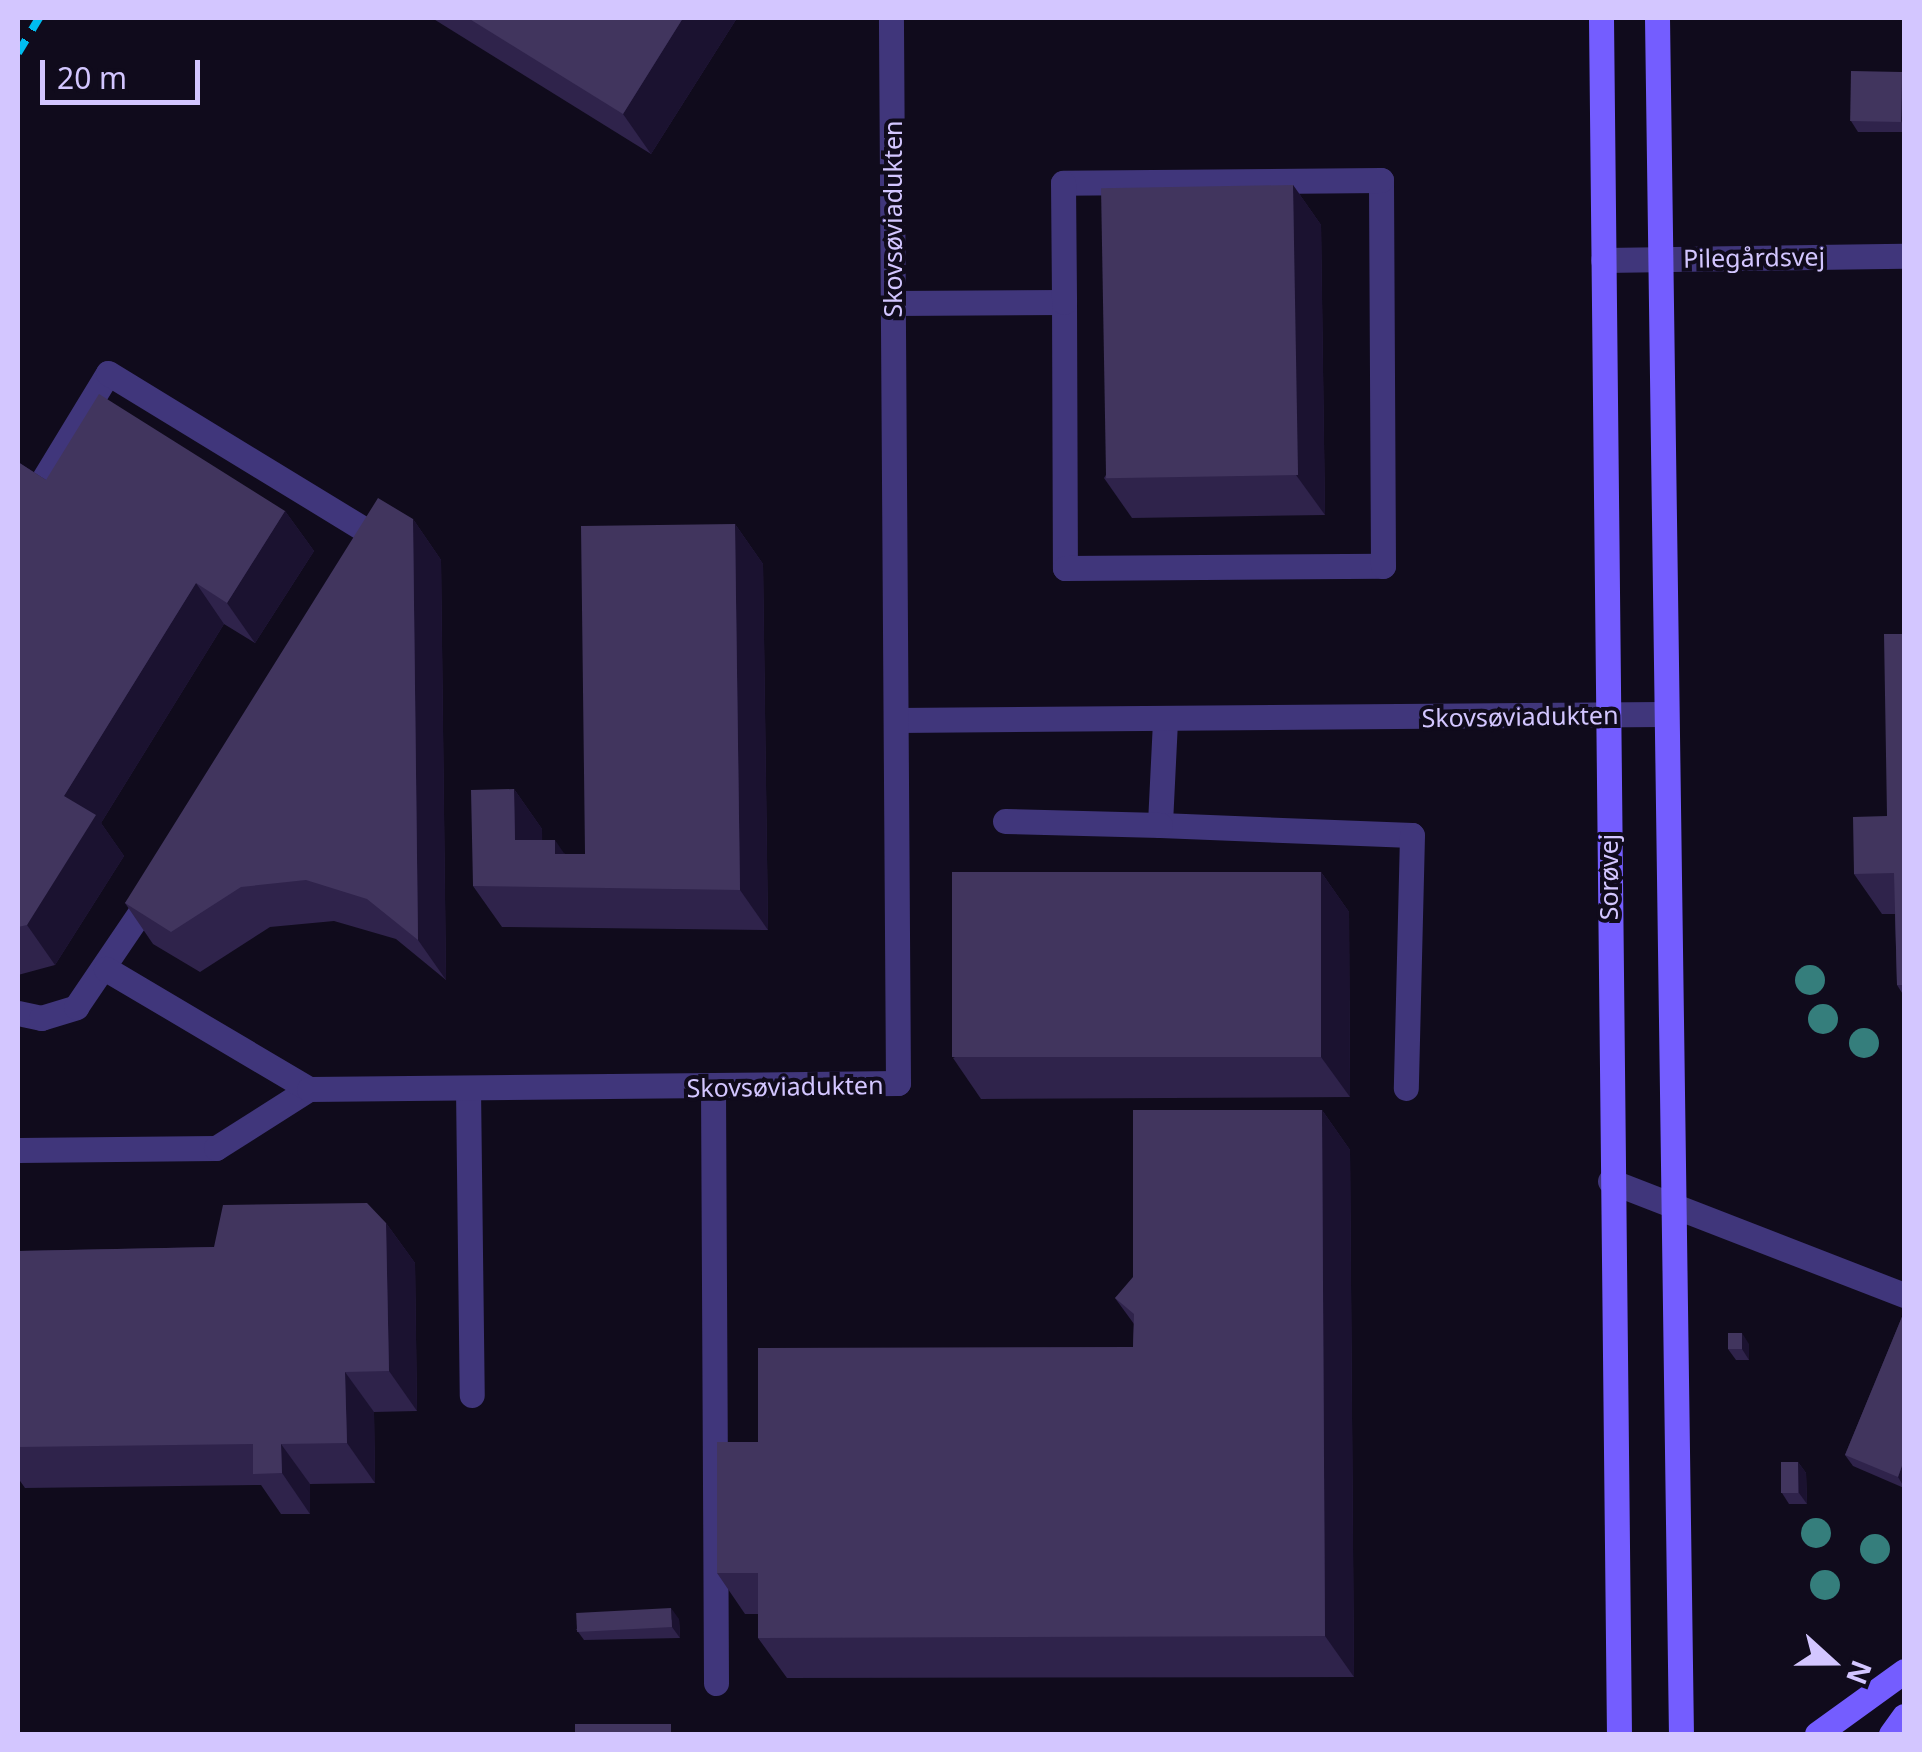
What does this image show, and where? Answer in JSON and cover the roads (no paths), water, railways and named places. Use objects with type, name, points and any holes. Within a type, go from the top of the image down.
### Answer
[{"type":"street","name":"Skovsøviadukten","points":[[309,1089],[898,1084],[891,18]]},
{"type":"street","name":"Sorøvej","points":[[1601,18],[1610,1182],[1619,1734]]},
{"type":"street","points":[[1657,18],[1663,714],[1681,1734]]},
{"type":"street","points":[[1380,180],[1384,566],[1065,568],[1064,302],[1064,183],[1380,180]]},
{"type":"street","name":"Pilegårdsvej","points":[[1603,260],[1904,256]]},
{"type":"street","points":[[893,303],[1064,302]]},
{"type":"street","points":[[18,520],[108,372],[372,534],[351,568]]},
{"type":"street","name":"Skovsøviadukten","points":[[896,720],[1166,721],[1663,714]]},
{"type":"street","points":[[1160,825],[1166,721]]},
{"type":"street","points":[[1005,821],[1412,835],[1406,1088]]},
{"type":"street","points":[[18,1013],[40,1018],[76,1007],[106,969],[168,868]]},
{"type":"street","points":[[18,1150],[216,1148],[309,1089],[106,969]]},
{"type":"street","points":[[468,1088],[472,1395]]},
{"type":"street","points":[[713,1088],[716,1682]]},
{"type":"street","points":[[1610,1182],[1904,1295]]},
{"type":"street","points":[[1817,1734],[1904,1672]]},
{"type":"street","points":[[1890,1734],[1904,1716]]},
{"type":"railway","points":[[18,53],[39,18]]}]
